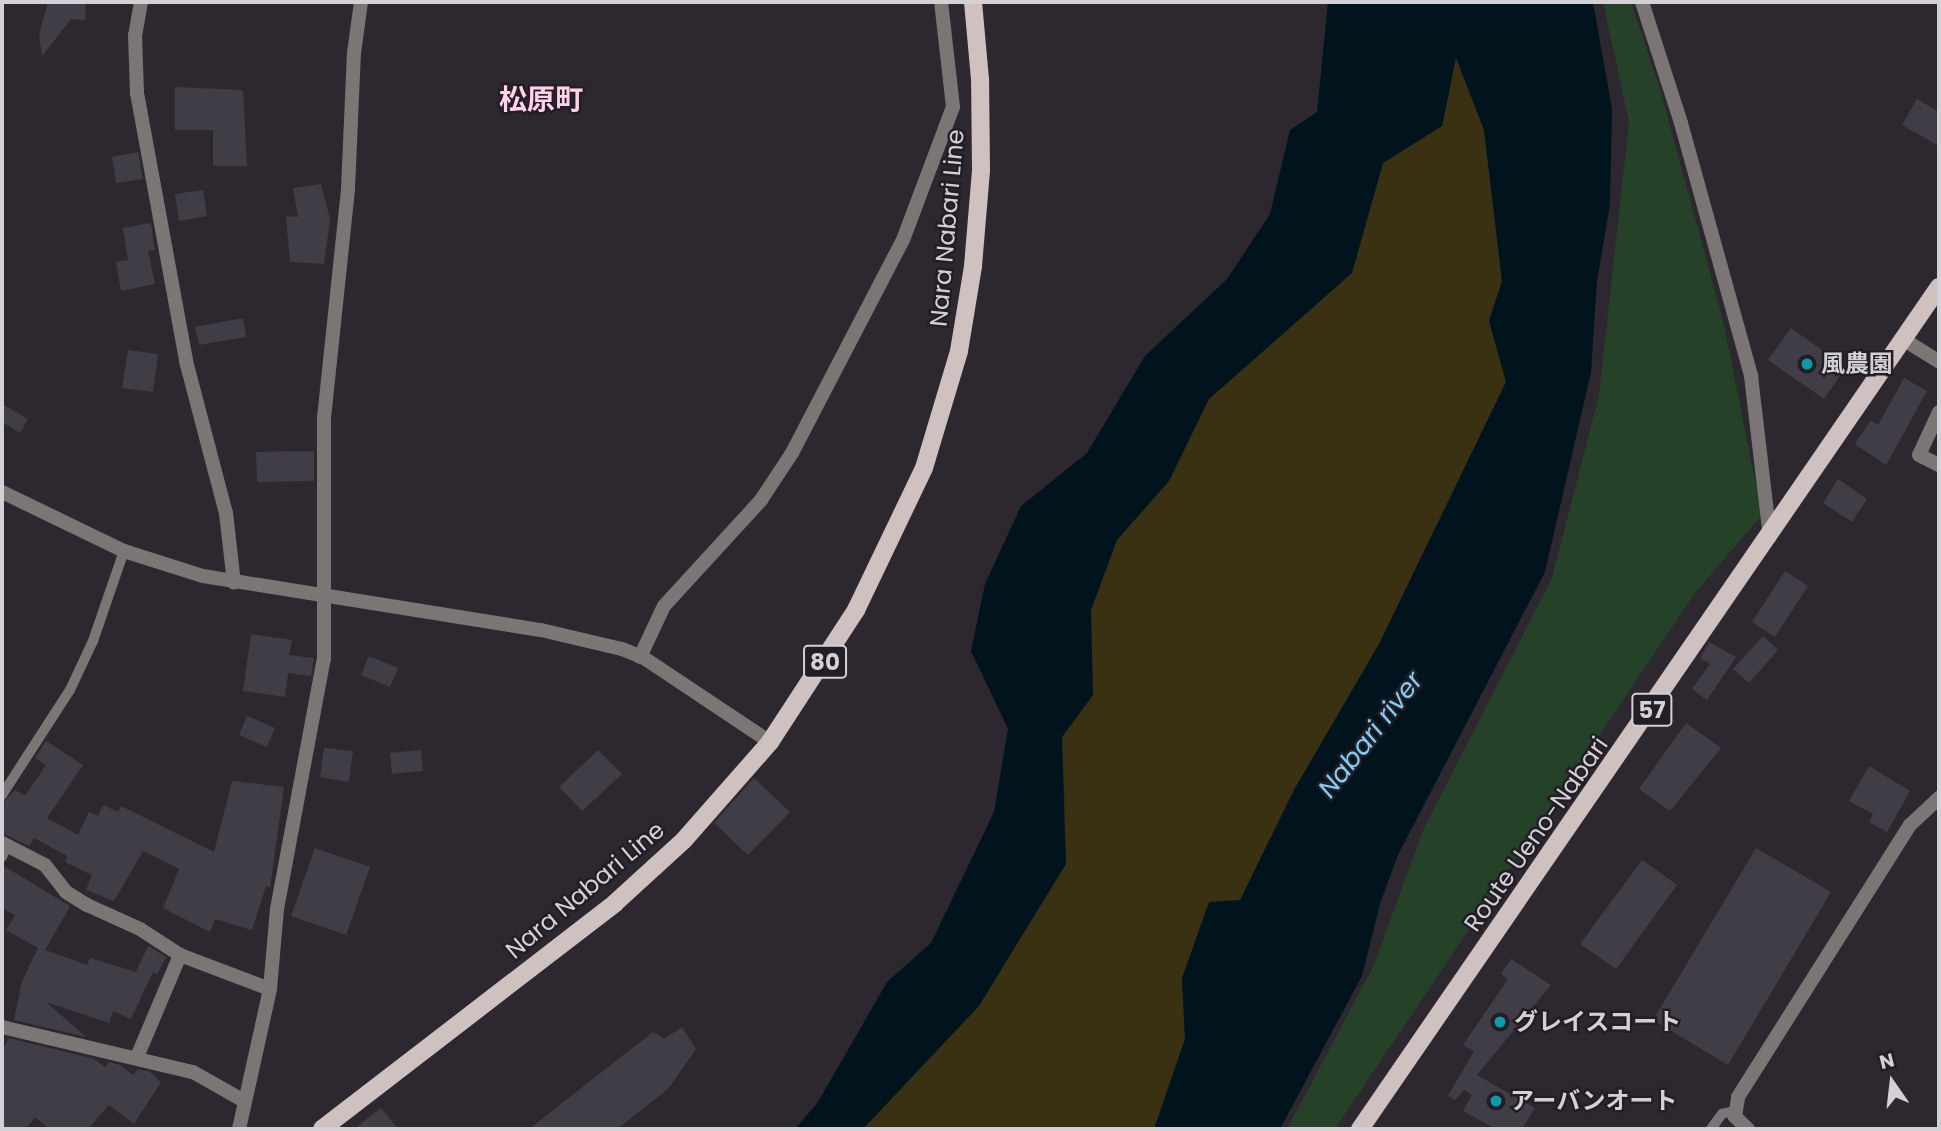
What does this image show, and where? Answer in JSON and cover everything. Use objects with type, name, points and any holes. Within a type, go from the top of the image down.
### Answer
[{"type":"main road","name":"Nara Nabari Line","points":[[322,1129],[615,904],[684,840],[770,742],[826,660],[880,566],[924,468],[949,390],[968,303],[979,205],[982,120],[973,2]]},
{"type":"main road","name":"Route Ueno-Nabari","points":[[1360,1129],[1770,539],[1906,341],[1939,288]]},
{"type":"street","points":[[141,2],[135,35],[137,93],[186,361],[226,513],[234,583]]},
{"type":"street","points":[[239,1129],[270,989],[277,909],[324,659],[327,368],[348,189],[354,53],[361,2]]},
{"type":"street","points":[[640,657],[664,606],[761,500],[792,453],[904,240],[953,107],[942,2]]},
{"type":"street","points":[[1642,2],[1681,123],[1751,376],[1770,539]]},
{"type":"street","points":[[1906,341],[1939,362]]},
{"type":"street","points":[[1939,412],[1919,455],[1939,465]]},
{"type":"street","points":[[2,492],[124,551],[234,583],[541,630],[640,657],[770,742]]},
{"type":"street","points":[[1748,1129],[1734,1111],[1738,1097],[1910,825],[1939,798]]},
{"type":"street","points":[[4,849],[45,865],[66,892],[86,905],[140,929],[180,955],[270,989]]},
{"type":"street","points":[[137,1057],[180,955]]},
{"type":"street","points":[[2,1027],[193,1072],[244,1101]]},
{"type":"lane","points":[[2,795],[70,690],[93,641],[124,551]]},
{"type":"lane","points":[[1712,1129],[1722,1114],[1734,1111]]},
{"type":"green space","points":[[1603,2],[1631,2],[1660,89],[1724,325],[1762,515],[1695,593],[1335,1129],[1287,1129],[1373,967],[1424,828],[1552,578],[1599,395],[1629,122]]},
{"type":"sand","points":[[1456,56],[1484,130],[1502,281],[1489,321],[1506,382],[1379,644],[1294,790],[1240,901],[1182,978],[1185,1039],[1154,1129],[863,1129],[881,1108],[1065,804],[1062,737],[1093,695],[1091,610],[1117,540],[1169,481],[1209,399],[1352,273],[1383,163],[1442,126]]},
{"type":"water","name":"Nabari river","points":[[1328,2],[1593,2],[1612,109],[1610,205],[1597,281],[1591,372],[1545,572],[1398,855],[1380,904],[1362,976],[1280,1129],[1154,1129],[1185,1039],[1182,978],[1209,902],[1240,900],[1294,790],[1379,644],[1506,382],[1489,321],[1502,281],[1484,130],[1456,58],[1442,126],[1383,163],[1352,273],[1209,399],[1169,481],[1117,540],[1091,610],[1093,695],[1062,737],[1066,864],[979,1006],[863,1129],[795,1129],[818,1102],[887,982],[931,943],[994,812],[1008,729],[971,651],[985,584],[1021,506],[1087,453],[1145,356],[1227,279],[1270,214],[1290,130],[1317,112]]},
{"type":"building","points":[[48,2],[86,2],[85,20],[71,19],[42,56],[39,35]]},
{"type":"building","points":[[175,87],[243,90],[247,166],[213,166],[213,130],[175,130]]},
{"type":"building","points":[[1917,99],[1939,112],[1939,146],[1902,125]]},
{"type":"building","points":[[138,152],[143,179],[116,183],[112,157]]},
{"type":"building","points":[[321,184],[330,219],[324,264],[290,262],[286,216],[298,217],[293,188]]},
{"type":"building","points":[[203,190],[207,216],[179,221],[175,194]]},
{"type":"building","points":[[151,223],[155,250],[148,251],[155,284],[121,291],[116,262],[128,260],[123,228]]},
{"type":"building","points":[[243,318],[246,337],[199,345],[195,327]]},
{"type":"building","name":"風農園","points":[[1791,328],[1846,367],[1824,399],[1768,360]]},
{"type":"building","points":[[128,350],[158,354],[153,392],[122,388]]},
{"type":"building","points":[[1904,378],[1927,391],[1886,465],[1855,444],[1871,420],[1878,425]]},
{"type":"building","points":[[2,404],[28,419],[20,433],[2,422]]},
{"type":"building","points":[[314,451],[314,481],[257,482],[256,452]]},
{"type":"building","points":[[1838,479],[1867,499],[1852,522],[1823,503]]},
{"type":"building","points":[[1785,571],[1808,586],[1775,637],[1752,622]]},
{"type":"building","points":[[251,634],[292,640],[289,655],[314,658],[311,676],[288,673],[285,697],[243,691]]},
{"type":"building","points":[[1763,636],[1778,650],[1749,683],[1733,669]]},
{"type":"building","points":[[1709,642],[1736,657],[1707,700],[1692,689],[1710,664],[1700,658]]},
{"type":"building","points":[[369,656],[398,668],[390,687],[361,675]]},
{"type":"building","points":[[247,716],[275,728],[267,747],[239,735]]},
{"type":"building","points":[[1686,723],[1721,748],[1670,811],[1639,789]]},
{"type":"building","points":[[46,741],[83,765],[47,818],[78,835],[89,812],[98,816],[103,805],[118,812],[121,806],[214,852],[232,781],[284,787],[270,888],[266,886],[252,930],[215,919],[210,932],[163,908],[179,869],[143,851],[114,901],[86,890],[92,875],[65,862],[67,856],[34,838],[29,846],[2,833],[2,804],[15,790],[25,796],[46,765],[35,758]]},
{"type":"building","points":[[324,748],[353,751],[349,782],[320,777]]},
{"type":"building","points":[[421,750],[423,771],[392,774],[390,753]]},
{"type":"building","points":[[598,750],[622,774],[582,811],[559,787]]},
{"type":"building","points":[[1869,766],[1910,791],[1887,832],[1869,822],[1873,814],[1849,801]]},
{"type":"building","points":[[754,778],[790,812],[748,855],[714,823]]},
{"type":"building","points":[[315,848],[370,867],[346,935],[291,916]]},
{"type":"building","points":[[1756,848],[1831,892],[1728,1065],[1653,1020]]},
{"type":"building","points":[[1642,860],[1677,885],[1616,969],[1580,944]]},
{"type":"building","points":[[2,865],[70,906],[45,950],[87,965],[90,958],[136,972],[148,946],[166,957],[157,974],[153,972],[131,1019],[113,1011],[109,1023],[46,1002],[86,1037],[14,1020],[22,981],[38,948],[6,930],[15,915],[2,908]]},
{"type":"building","points":[[1511,959],[1551,985],[1477,1075],[1535,1108],[1522,1129],[1496,1129],[1463,1111],[1472,1095],[1464,1090],[1455,1100],[1448,1096],[1474,1051],[1463,1045],[1508,979],[1501,974]]},
{"type":"building","points":[[682,1027],[696,1049],[668,1089],[617,1129],[529,1129],[653,1032],[664,1039]]},
{"type":"building","points":[[9,1038],[94,1059],[105,1067],[109,1062],[120,1065],[133,1075],[138,1069],[150,1072],[161,1082],[134,1124],[109,1105],[88,1129],[49,1129],[35,1117],[26,1129],[2,1129],[2,1050]]},
{"type":"building","points":[[381,1108],[398,1129],[354,1129]]},
{"type":"place","name":"風農園","points":[[1807,364]]},
{"type":"place","name":"グレイスコート","points":[[1500,1022]]},
{"type":"place","name":"アーバンオート","points":[[1496,1101]]},
{"type":"district","name":"松原町","points":[[541,100]]}]
